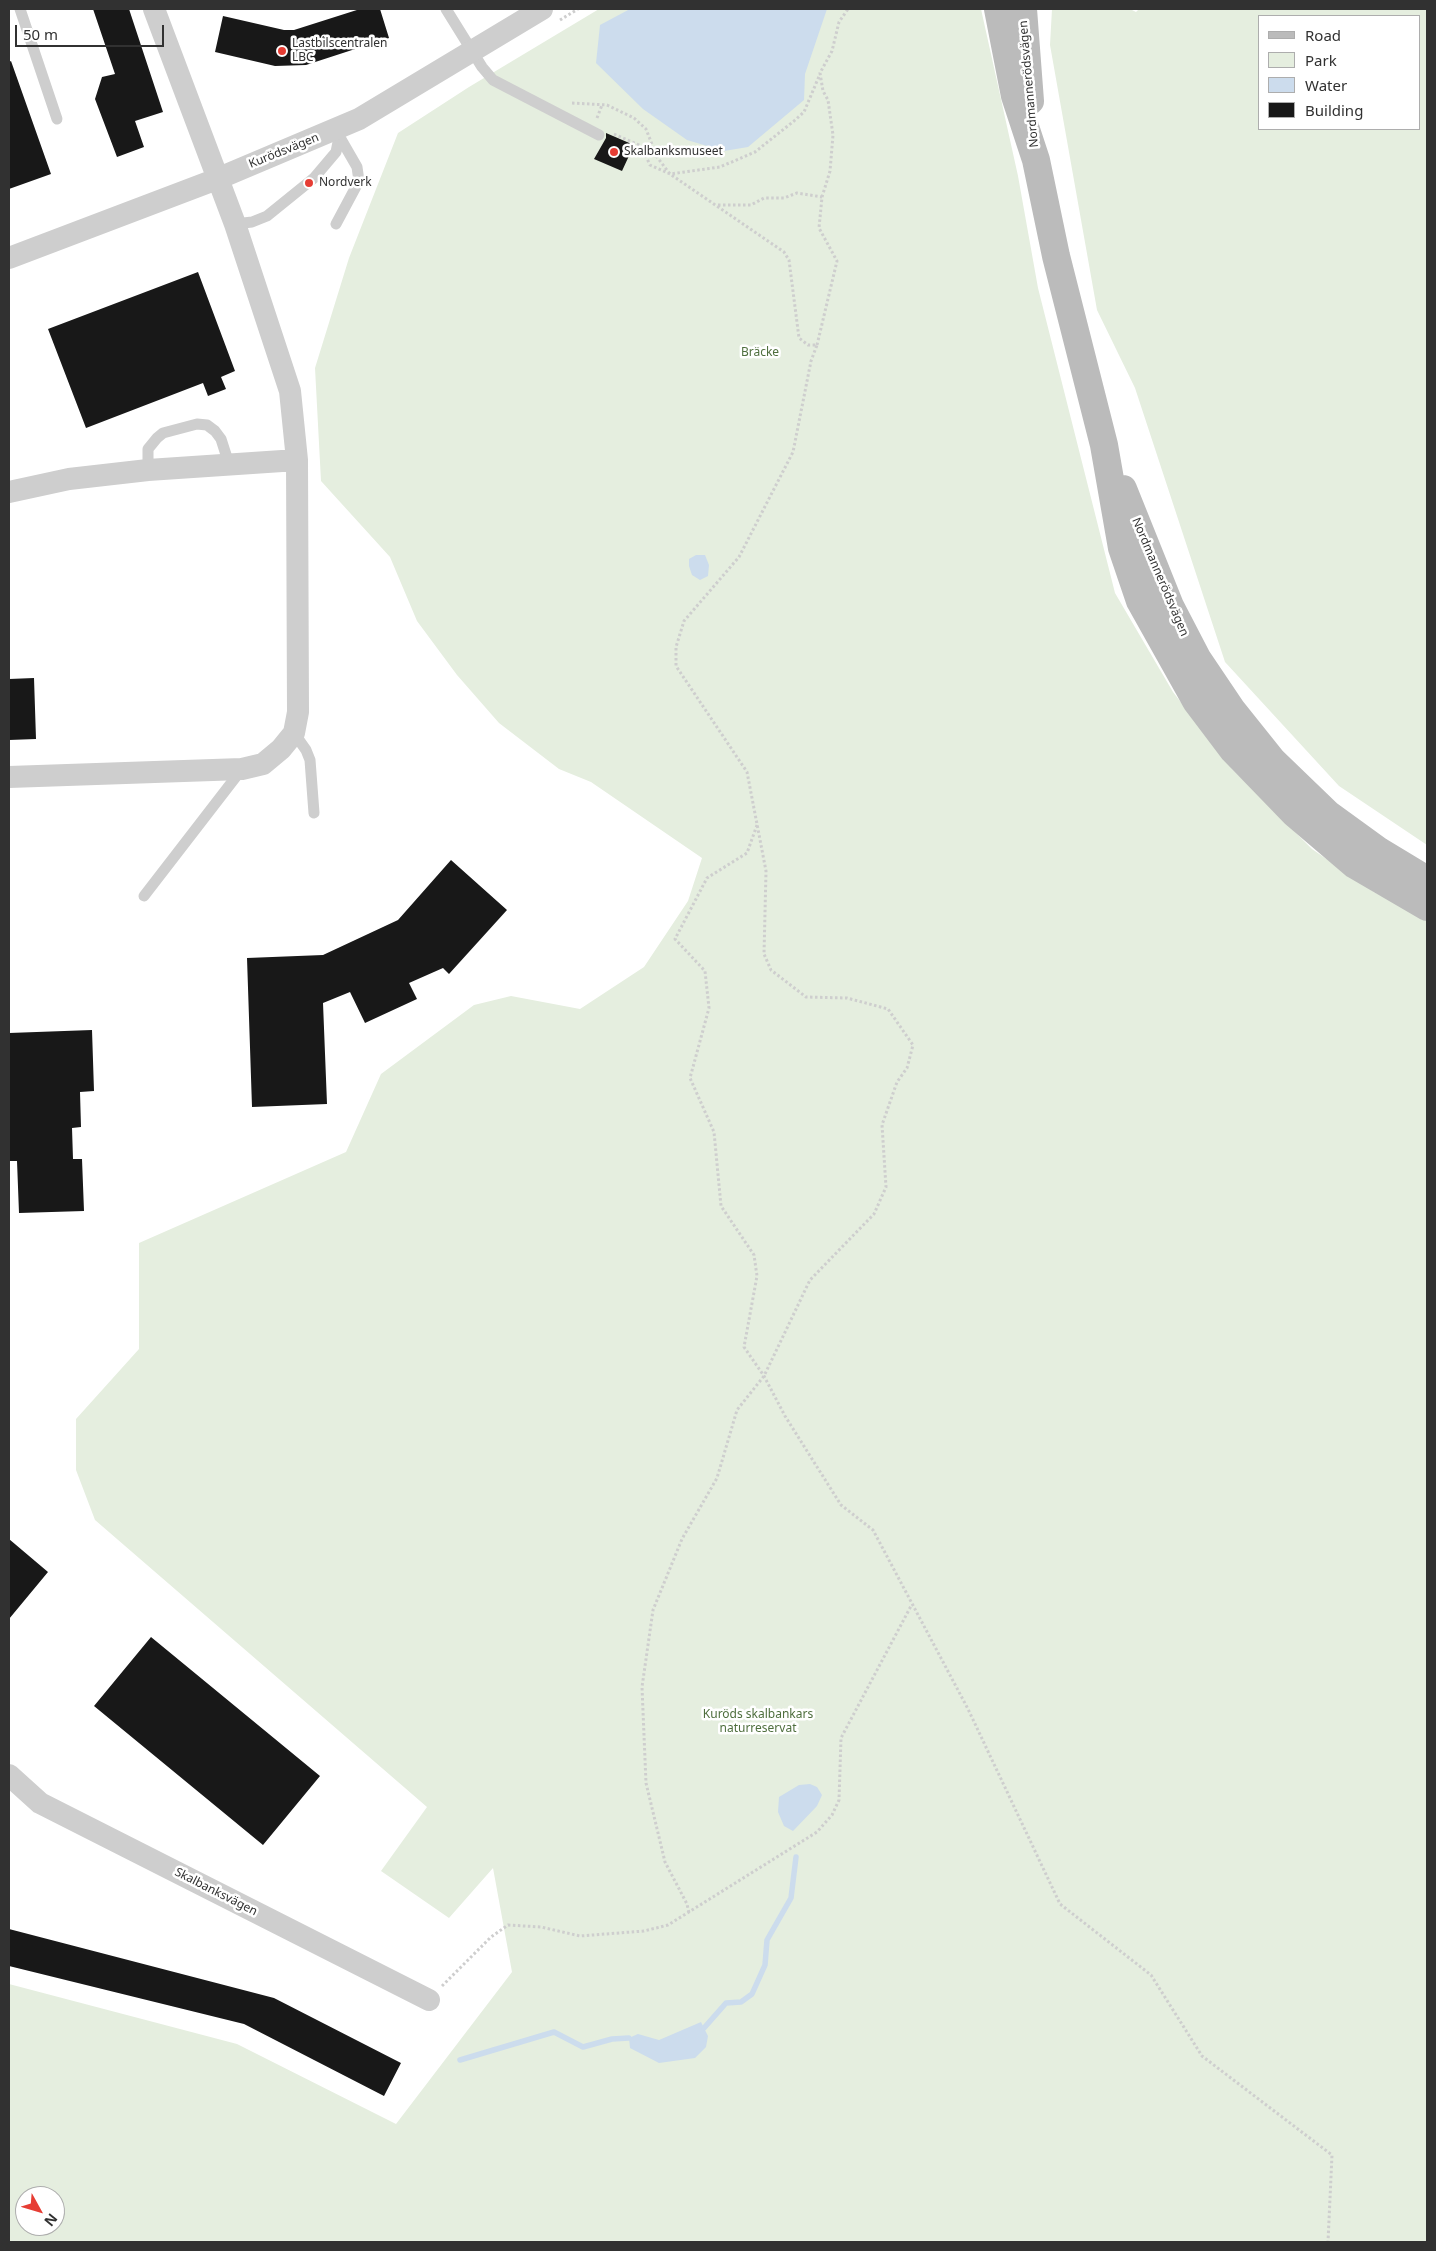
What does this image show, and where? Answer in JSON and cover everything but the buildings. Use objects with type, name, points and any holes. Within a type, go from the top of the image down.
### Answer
[{"type":"main road","name":"Nordmannerödsvägen","points":[[998,9],[1015,96],[1036,160],[1056,256],[1104,446],[1122,548],[1140,601],[1196,701],[1233,750],[1294,812],[1355,865],[1427,907]]},
{"type":"main road","name":"Nordmannerödsvägen","points":[[1023,9],[1036,160]]},
{"type":"main road","name":"Nordmannerödsvägen","points":[[1104,446],[1170,606],[1197,658],[1232,710],[1272,760],[1328,814],[1379,852],[1427,880]]},
{"type":"street","points":[[9,777],[242,769],[263,764],[281,749],[294,733],[298,712],[297,460],[290,391],[235,224],[154,9]]},
{"type":"street","name":"Kurödsvägen","points":[[9,258],[217,179],[359,120],[542,9]]},
{"type":"street","points":[[9,492],[69,479],[148,470],[297,460]]},
{"type":"street","name":"Skalbanksvägen","points":[[9,1775],[40,1803],[429,2000]]},
{"type":"lane","points":[[20,9],[57,119]]},
{"type":"lane","points":[[446,9],[493,80],[599,135]]},
{"type":"lane","points":[[235,224],[252,222],[267,216],[314,178],[336,152],[338,142],[336,130]]},
{"type":"lane","points":[[336,130],[357,167],[359,181],[336,224]]},
{"type":"lane","points":[[148,470],[148,449],[157,438],[163,433],[197,424],[207,425],[215,431],[221,439],[229,464]]},
{"type":"lane","points":[[294,733],[306,750],[310,760],[314,813]]},
{"type":"lane","points":[[144,896],[242,769]]},
{"type":"path","points":[[632,141],[641,146],[650,165],[670,174],[720,167],[754,152],[804,112],[820,73],[832,51],[839,22],[848,9]]},
{"type":"path","points":[[689,1913],[687,1904],[665,1862],[646,1783],[642,1687],[653,1610],[682,1539],[717,1478],[737,1410],[764,1376],[810,1280],[874,1214],[886,1187],[882,1125],[897,1082],[907,1068],[913,1045],[888,1009],[848,998],[806,997],[771,970],[764,954],[766,870],[747,772],[686,684],[676,666],[676,647],[684,621],[739,557],[792,452],[811,361],[817,345],[836,261],[819,228],[822,197],[830,171],[833,135],[828,100],[823,91],[820,73]]},
{"type":"path","points":[[545,108],[556,102],[606,105],[634,118],[646,129],[657,157],[670,174],[682,185],[716,205],[784,252],[789,260],[799,338],[808,345],[817,345]]},
{"type":"path","points":[[716,205],[751,205],[764,198],[784,198],[797,193],[822,197]]},
{"type":"path","points":[[757,824],[746,853],[707,878],[675,939],[705,971],[709,1008],[690,1078],[714,1132],[721,1206],[754,1255],[757,1276],[744,1347],[764,1376],[785,1416],[840,1505],[874,1530],[911,1606],[968,1709],[1060,1904],[1151,1975],[1202,2056],[1332,2154],[1328,2242]]},
{"type":"path","points":[[429,2000],[491,1937],[508,1925],[541,1927],[580,1936],[644,1931],[668,1925],[817,1832],[832,1815],[839,1800],[841,1738],[911,1606]]},
{"type":"green space","points":[[599,9],[981,9],[1018,176],[1038,288],[1115,593],[1173,692],[1233,770],[1312,849],[1374,892],[1427,920],[1427,2242],[9,2242],[9,1984],[237,2044],[396,2124],[512,1972],[493,1868],[449,1918],[381,1871],[427,1807],[95,1520],[76,1470],[76,1419],[139,1349],[139,1243],[346,1152],[381,1074],[474,1005],[511,996],[580,1009],[644,967],[688,901],[702,858],[591,782],[559,769],[499,723],[457,675],[417,621],[390,557],[321,481],[315,368],[349,258],[398,133],[469,87]]},
{"type":"green space","points":[[1052,9],[1130,9],[1136,12],[1139,9],[1427,9],[1427,845],[1339,786],[1225,662],[1135,388],[1097,310],[1050,45]]},
{"type":"water","points":[[630,9],[827,9],[805,74],[804,100],[748,147],[724,151],[687,140],[643,109],[596,63],[600,25]]},
{"type":"water","points":[[696,555],[705,555],[709,565],[708,576],[700,580],[692,575],[689,566],[689,559]]},
{"type":"water","points":[[810,1784],[817,1787],[822,1795],[817,1806],[793,1831],[784,1826],[778,1812],[779,1797],[799,1785]]},
{"type":"water","points":[[701,2022],[708,2036],[706,2047],[695,2058],[659,2063],[630,2048],[629,2038],[638,2034],[659,2040]]},
{"type":"waterway","points":[[704,2028],[726,2003],[741,2002],[752,1994],[765,1965],[767,1940],[791,1898],[796,1857]]},
{"type":"waterway","points":[[460,2060],[554,2032],[583,2047],[612,2039],[629,2038]]},
{"type":"place","name":"Lastbilscentralen LBC","points":[[282,51]]},
{"type":"place","name":"Skalbanksmuseet","points":[[614,152]]},
{"type":"place","name":"Nordverk","points":[[309,183]]},
{"type":"park label","name":"Bräcke","points":[[760,353]]},
{"type":"park label","name":"Kuröds skalbankars naturreservat","points":[[758,1722]]}]
